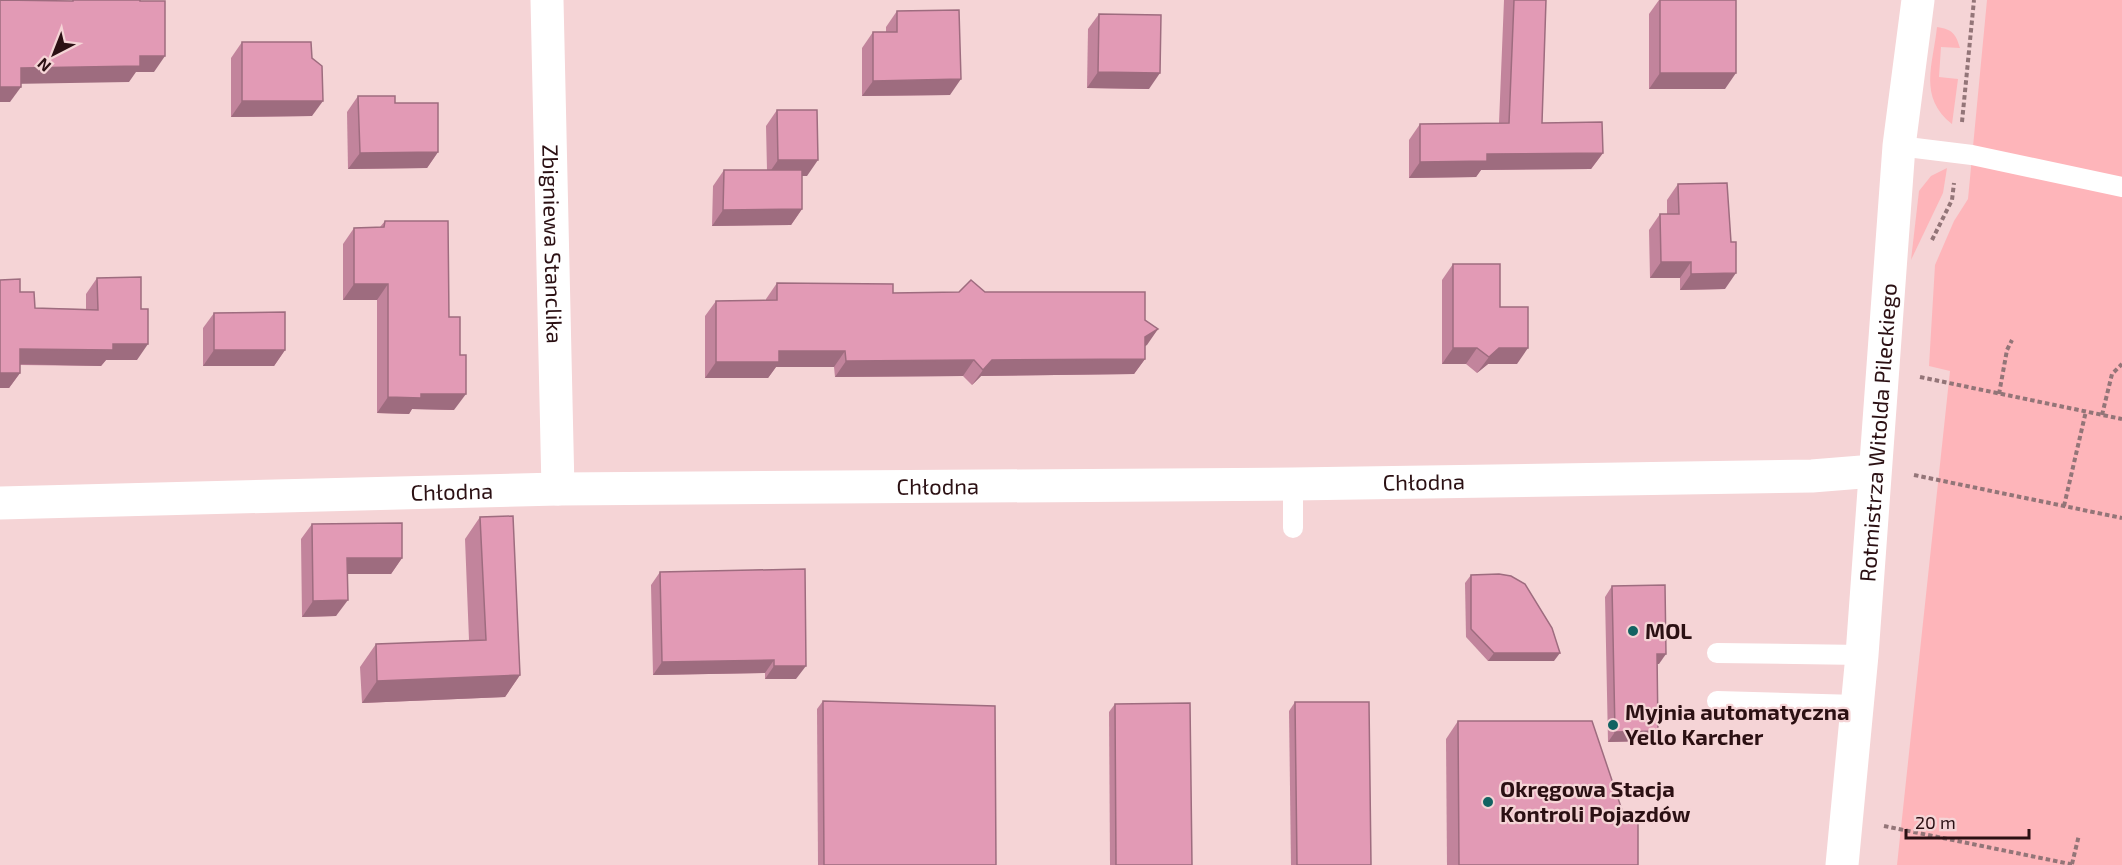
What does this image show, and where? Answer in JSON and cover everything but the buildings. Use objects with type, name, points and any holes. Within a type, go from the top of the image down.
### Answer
[{"type":"street","name":"Zbigniewa Stanclika","points":[[547,0],[558,489]]},
{"type":"street","name":"Rotmistrza Witolda Pileckiego","points":[[1842,865],[1862,654],[1889,472],[1899,146],[1918,0]]},
{"type":"street","name":"Chłodna","points":[[0,503],[558,489],[1293,484],[1812,476],[1889,472]]},
{"type":"lane","points":[[1899,146],[1959,153],[2122,187]]},
{"type":"lane","points":[[1293,484],[1293,528]]},
{"type":"lane","points":[[1717,653],[1862,654]]},
{"type":"lane","points":[[1717,701],[1857,705]]},
{"type":"path","points":[[1928,250],[1952,200],[1959,153],[1974,0]]},
{"type":"path","points":[[1999,394],[2007,350],[2012,340]]},
{"type":"path","points":[[2102,415],[2112,374],[2122,364]]},
{"type":"path","points":[[1911,375],[2122,419]]},
{"type":"path","points":[[2064,506],[2086,411]]},
{"type":"path","points":[[1889,472],[2122,518]]},
{"type":"path","points":[[1875,823],[2073,865],[2079,835]]},
{"type":"shaded area","points":[[1987,0],[2122,0],[2122,865],[1897,865],[1950,371],[1929,366],[1935,265],[1954,221],[1968,199]]},
{"type":"shaded area","points":[[1937,27],[1953,33],[1960,48],[1941,47],[1939,77],[1958,79],[1952,124],[1941,114],[1931,91],[1931,67]]},
{"type":"shaded area","points":[[1947,168],[1943,193],[1911,260],[1919,191],[1931,176]]},
{"type":"place","name":"MOL","points":[[1633,631]]},
{"type":"place","name":"Myjnia automatyczna Yello Karcher","points":[[1613,725]]},
{"type":"place","name":"Okręgowa Stacja Kontroli Pojazdów","points":[[1488,802]]}]
